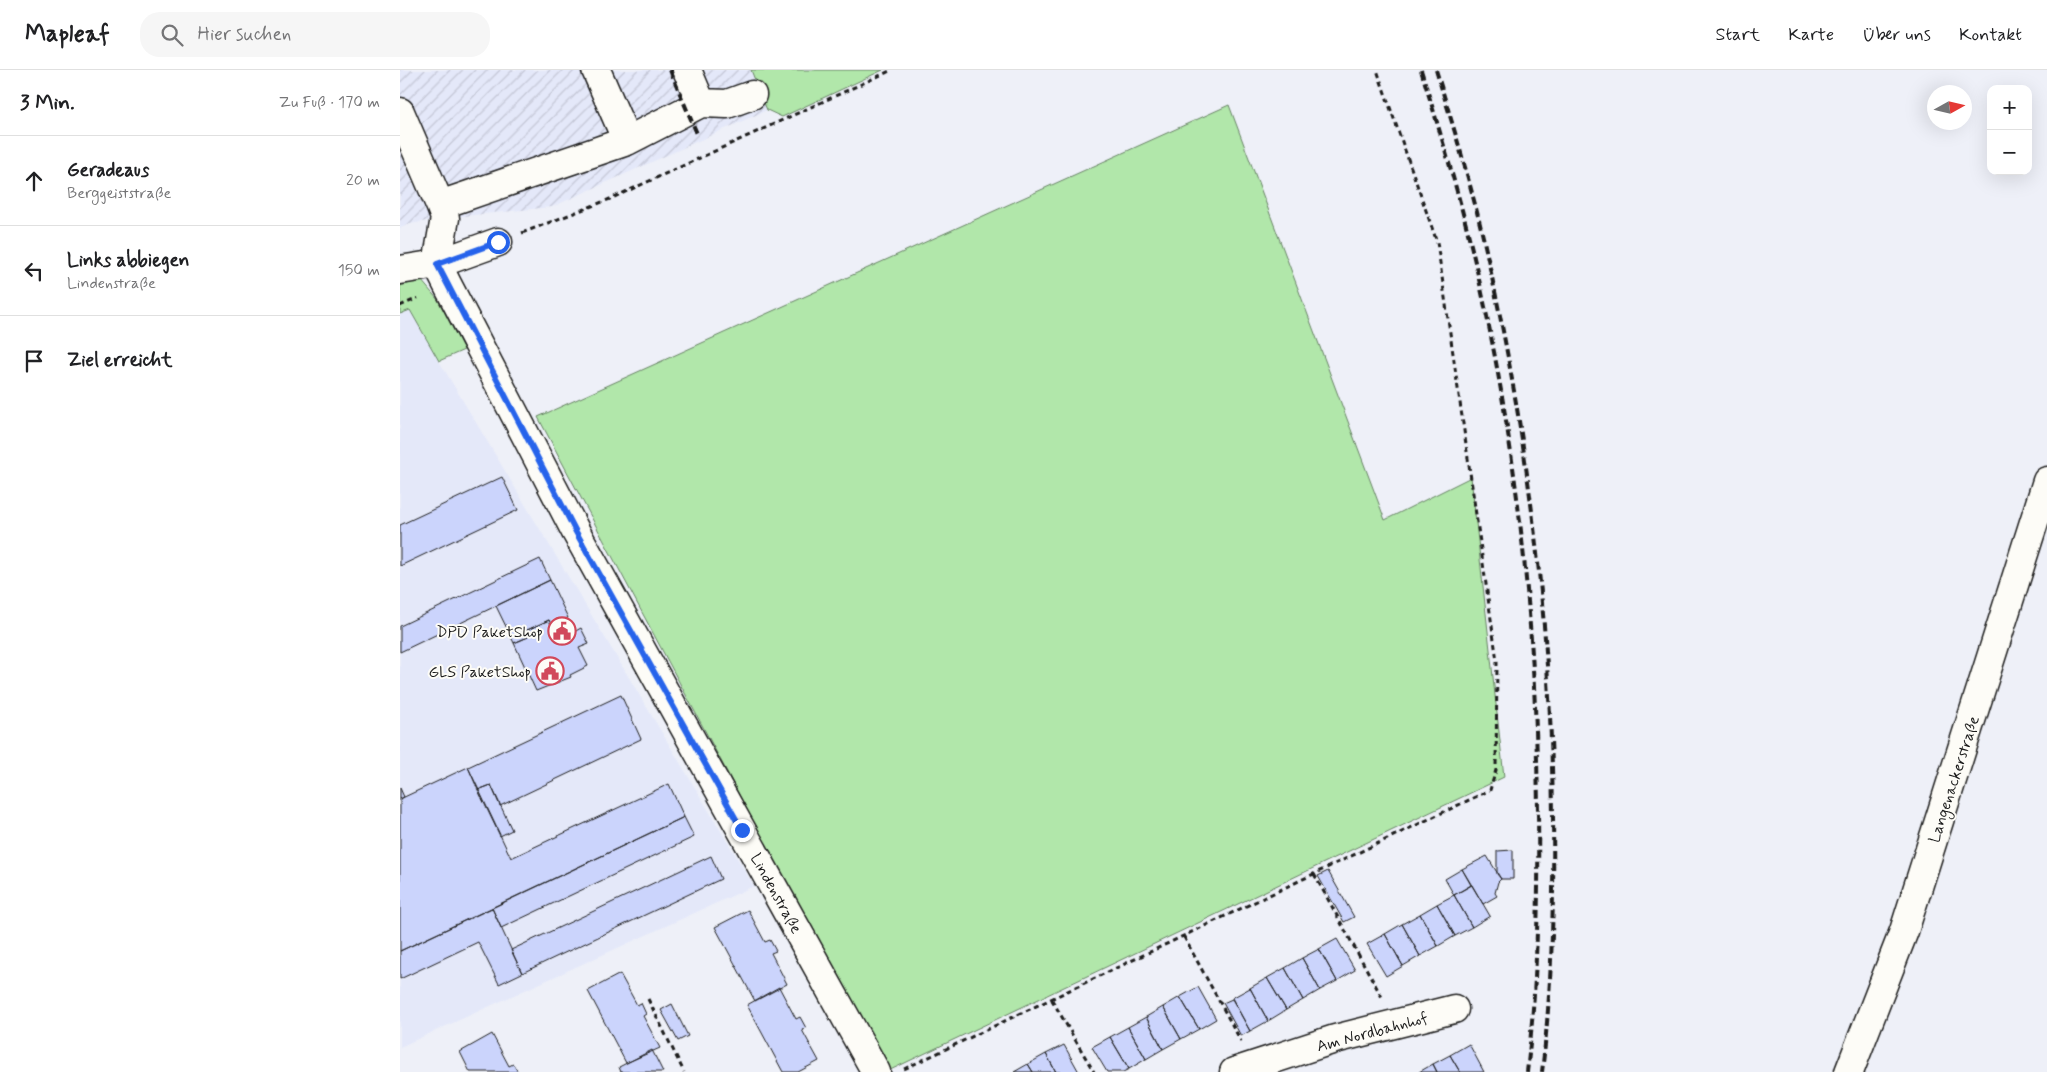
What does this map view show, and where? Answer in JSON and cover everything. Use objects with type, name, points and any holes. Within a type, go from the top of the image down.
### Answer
[{"type":"street","points":[[596,70],[627,140]]},
{"type":"street","points":[[687,70],[701,103]]},
{"type":"street","points":[[440,205],[627,140],[701,103],[727,104],[752,95]]},
{"type":"street","points":[[400,112],[444,218],[437,264]]},
{"type":"street","points":[[400,270],[437,264],[498,242]]},
{"type":"street","name":"Lindenstraße","points":[[437,264],[576,532],[876,1072]]},
{"type":"street","name":"Langenackerstraße","points":[[1849,1072],[1904,931],[2047,481]]},
{"type":"street","name":"Am Nordbahnhof","points":[[1244,1069],[1335,1039],[1454,1009]]},
{"type":"path","points":[[498,242],[610,199],[892,70]]},
{"type":"path","points":[[898,1072],[1490,790],[1496,770],[1497,661],[1437,242],[1377,70]]},
{"type":"path","points":[[1314,874],[1397,1023]]},
{"type":"path","points":[[1184,937],[1244,1069]]},
{"type":"path","points":[[648,999],[684,1072]]},
{"type":"path","points":[[1052,1000],[1094,1072]]},
{"type":"shaded area","points":[[400,70],[751,70],[767,110],[552,207],[444,218],[410,224],[400,228]]},
{"type":"shaded area","points":[[410,310],[754,886],[400,1047],[400,314]]},
{"type":"green space","points":[[751,70],[883,70],[782,117],[767,110]]},
{"type":"green space","points":[[1229,105],[1385,520],[1471,477],[1504,777],[886,1072],[882,1072],[760,834],[538,417]]},
{"type":"green space","points":[[421,280],[438,300],[464,350],[439,361],[410,310],[400,314],[400,286]]},
{"type":"building","points":[[502,477],[518,510],[400,566],[400,525]]},
{"type":"building","points":[[540,559],[550,580],[400,652],[400,626]]},
{"type":"building","points":[[550,580],[568,618],[552,626],[549,620],[525,631],[528,637],[514,643],[496,606]]},
{"type":"building","points":[[565,619],[572,633],[581,628],[589,644],[579,648],[588,666],[570,675],[571,677],[536,691],[514,643],[528,637],[525,631],[549,620],[552,626]]},
{"type":"building","points":[[621,695],[641,739],[500,806],[491,785],[478,790],[468,767]]},
{"type":"building","points":[[468,767],[511,858],[669,784],[684,817],[400,951],[400,799]]},
{"type":"building","points":[[491,785],[512,830],[500,836],[478,790]]},
{"type":"building","points":[[400,788],[404,797],[400,799]]},
{"type":"building","points":[[684,817],[694,837],[501,928],[492,908]]},
{"type":"building","points":[[1513,850],[1513,879],[1501,879],[1497,874],[1497,851]]},
{"type":"building","points":[[711,856],[721,879],[522,973],[511,950]]},
{"type":"building","points":[[1487,856],[1501,879],[1498,882],[1495,893],[1497,896],[1483,904],[1462,869]]},
{"type":"building","points":[[1462,869],[1471,885],[1454,895],[1445,879]]},
{"type":"building","points":[[1328,871],[1354,917],[1344,922],[1318,876]]},
{"type":"building","points":[[1472,885],[1490,916],[1472,927],[1454,895]]},
{"type":"building","points":[[1454,895],[1472,927],[1455,936],[1437,904]]},
{"type":"building","points":[[1437,904],[1455,936],[1438,946],[1420,914]]},
{"type":"building","points":[[492,908],[522,973],[499,984],[478,942],[400,979],[400,951]]},
{"type":"building","points":[[748,910],[765,942],[770,940],[776,951],[771,953],[787,984],[755,1001],[715,927]]},
{"type":"building","points":[[1420,914],[1438,946],[1420,956],[1402,924]]},
{"type":"building","points":[[1402,924],[1420,956],[1403,966],[1385,934]]},
{"type":"building","points":[[1385,934],[1403,966],[1386,976],[1367,944]]},
{"type":"building","points":[[1337,939],[1355,970],[1337,981],[1319,949]]},
{"type":"building","points":[[1319,949],[1337,981],[1320,990],[1302,958]]},
{"type":"building","points":[[1302,958],[1320,990],[1303,1000],[1285,968]]},
{"type":"building","points":[[1285,968],[1303,1000],[1286,1010],[1267,978]]},
{"type":"building","points":[[620,974],[637,1005],[641,1003],[646,1014],[643,1016],[660,1048],[626,1063],[588,991]]},
{"type":"building","points":[[1267,978],[1286,1010],[1268,1021],[1250,988]]},
{"type":"building","points":[[779,987],[796,1019],[800,1017],[806,1028],[802,1030],[819,1061],[798,1072],[783,1072],[747,1005]]},
{"type":"building","points":[[1198,987],[1216,1019],[1199,1029],[1180,997]]},
{"type":"building","points":[[1250,988],[1268,1021],[1250,1031],[1232,998]]},
{"type":"building","points":[[1180,997],[1199,1029],[1181,1039],[1163,1007]]},
{"type":"building","points":[[1232,999],[1250,1031],[1241,1036],[1223,1003]]},
{"type":"building","points":[[672,1004],[688,1036],[678,1041],[661,1010]]},
{"type":"building","points":[[1163,1007],[1181,1039],[1163,1049],[1146,1017]]},
{"type":"building","points":[[1146,1017],[1163,1049],[1146,1059],[1128,1027]]},
{"type":"building","points":[[1128,1027],[1146,1059],[1129,1069],[1110,1037]]},
{"type":"building","points":[[492,1034],[509,1066],[513,1064],[518,1072],[470,1072],[460,1052]]},
{"type":"building","points":[[1110,1037],[1129,1069],[1123,1072],[1107,1072],[1092,1047]]},
{"type":"building","points":[[1469,1044],[1484,1072],[1460,1072],[1450,1055]]},
{"type":"building","points":[[1064,1045],[1079,1072],[1056,1072],[1046,1054]]},
{"type":"building","points":[[652,1050],[663,1072],[621,1072],[619,1067]]},
{"type":"building","points":[[1046,1054],[1056,1072],[1033,1072],[1028,1064]]},
{"type":"building","points":[[1450,1055],[1460,1072],[1437,1072],[1433,1064]]},
{"type":"building","points":[[1028,1064],[1033,1072],[1014,1072]]},
{"type":"building","points":[[1433,1064],[1437,1072],[1419,1072]]},
{"type":"railway","points":[[670,70],[698,136]]},
{"type":"railway","points":[[1421,70],[1458,195],[1485,307],[1511,450],[1520,522],[1533,667],[1538,812],[1537,942],[1527,1072]]},
{"type":"railway","points":[[1436,70],[1473,195],[1499,309],[1524,453],[1542,598],[1551,745],[1553,818],[1553,913],[1542,1072]]},
{"type":"place","name":"DPD PaketShop","points":[[562,631]]},
{"type":"place","name":"GLS PaketShop","points":[[550,671]]},
{"type":"route","points":[[498,242],[437,264],[576,532],[742,830]]}]
